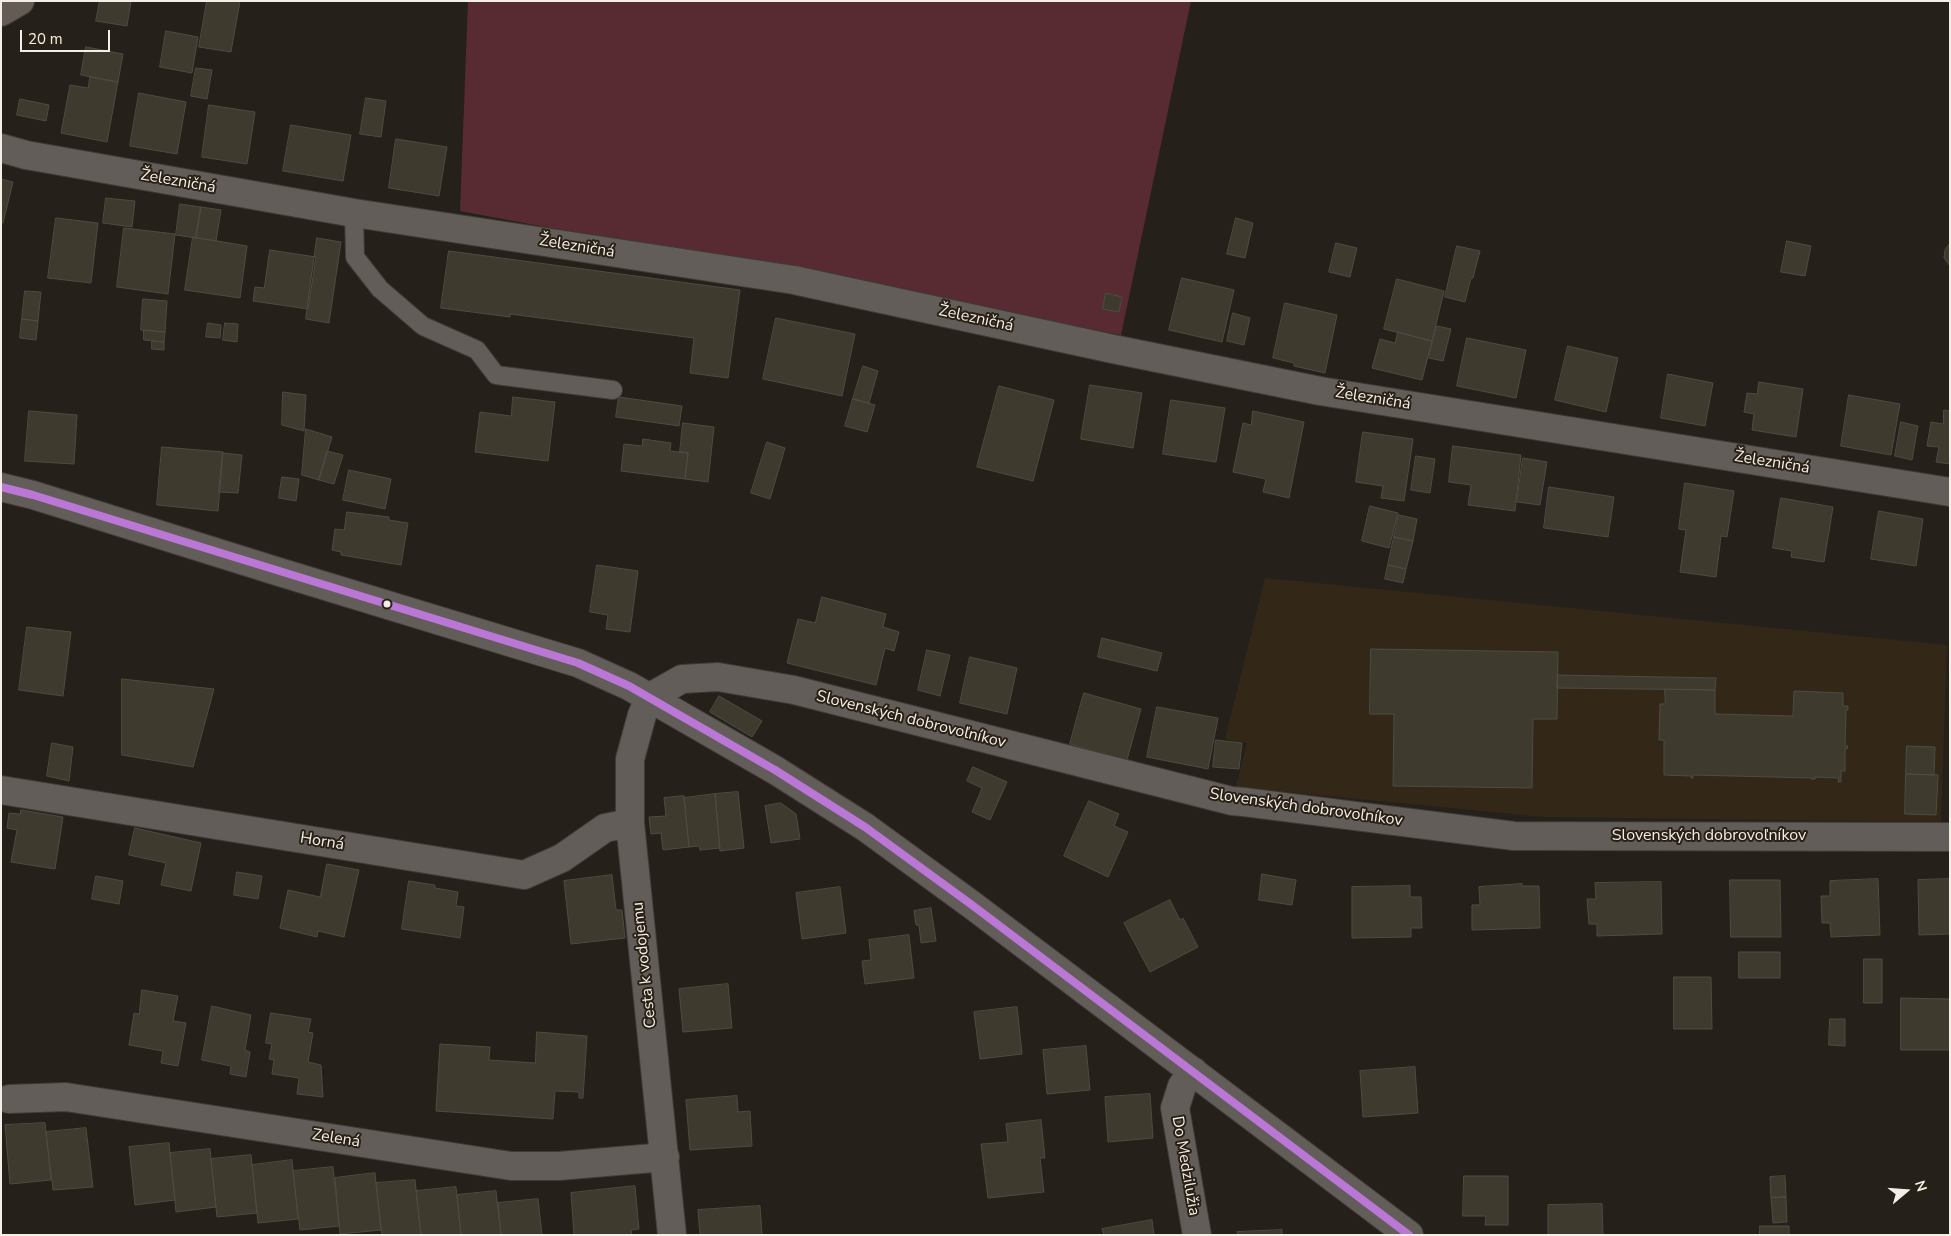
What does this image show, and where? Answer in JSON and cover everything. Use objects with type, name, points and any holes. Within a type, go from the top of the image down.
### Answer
[{"type":"main road","points":[[1,12],[20,1]]},
{"type":"street","name":"Železničná","points":[[1,148],[26,155],[354,213],[794,280],[1113,350],[1320,391],[1950,492]]},
{"type":"street","points":[[1,487],[33,495],[276,572],[578,663],[629,686],[775,770],[865,827],[972,905],[1409,1235]]},
{"type":"street","name":"Slovenských dobrovoľníkov","points":[[650,698],[682,678],[718,677],[794,690],[1232,801],[1514,836],[1950,837]]},
{"type":"street","name":"Cesta k vodojemu","points":[[650,698],[642,715],[630,759],[630,823],[672,1235]]},
{"type":"street","name":"Horná","points":[[1,790],[524,876],[562,858],[605,828],[630,823]]},
{"type":"street","name":"Do Medzilužia","points":[[1192,1071],[1182,1086],[1175,1108],[1197,1235]]},
{"type":"street","name":"Zelená","points":[[9,1099],[66,1097],[511,1166],[559,1166],[665,1157]]},
{"type":"lane","points":[[354,213],[355,257],[380,289],[423,326],[477,350],[496,375],[613,390]]},
{"type":"shaded area","points":[[468,1],[1191,1],[1121,335],[460,211]]},
{"type":"shaded area","points":[[1265,578],[1947,645],[1941,822],[1544,817],[1236,787],[1247,743],[1225,739]]},
{"type":"building","points":[[100,1],[131,1],[127,26],[96,21]]},
{"type":"building","points":[[207,1],[240,1],[231,52],[199,47]]},
{"type":"building","points":[[166,31],[198,37],[192,73],[160,67]]},
{"type":"building","points":[[86,47],[123,54],[118,82],[81,75]]},
{"type":"building","points":[[196,68],[212,70],[207,99],[191,96]]},
{"type":"building","points":[[90,77],[118,82],[107,142],[61,133],[70,85],[88,88]]},
{"type":"building","points":[[139,93],[186,102],[177,154],[130,146]]},
{"type":"building","points":[[366,98],[386,101],[381,137],[360,134]]},
{"type":"building","points":[[20,99],[49,105],[46,121],[17,115]]},
{"type":"building","points":[[209,105],[255,112],[247,164],[202,157]]},
{"type":"building","points":[[291,125],[351,135],[343,181],[283,171]]},
{"type":"building","points":[[396,139],[447,147],[439,196],[389,188]]},
{"type":"building","points":[[1,179],[13,182],[3,223],[1,222]]},
{"type":"building","points":[[106,198],[135,201],[132,227],[103,223]]},
{"type":"building","points":[[180,204],[201,207],[196,238],[176,235]]},
{"type":"building","points":[[201,207],[221,210],[216,241],[196,238]]},
{"type":"building","points":[[56,218],[98,223],[91,283],[48,278]]},
{"type":"building","points":[[1236,218],[1253,223],[1245,258],[1227,254]]},
{"type":"building","points":[[124,228],[175,234],[168,294],[117,287]]},
{"type":"building","points":[[193,237],[247,246],[240,298],[185,290]]},
{"type":"building","points":[[317,238],[341,242],[329,323],[306,319]]},
{"type":"building","points":[[1787,241],[1811,246],[1805,276],[1781,272]]},
{"type":"building","points":[[1336,243],[1357,248],[1350,277],[1329,272]]},
{"type":"building","points":[[1950,243],[1950,266],[1944,258],[1945,250]]},
{"type":"building","points":[[1457,246],[1480,251],[1465,302],[1445,297]]},
{"type":"building","points":[[270,250],[316,257],[308,309],[253,301],[255,287],[264,288]]},
{"type":"building","points":[[449,251],[740,290],[728,378],[690,373],[694,338],[510,314],[510,317],[441,308]]},
{"type":"building","points":[[1182,278],[1234,290],[1222,342],[1169,330]]},
{"type":"building","points":[[1397,279],[1444,291],[1432,341],[1384,329]]},
{"type":"building","points":[[25,291],[41,292],[38,321],[22,319]]},
{"type":"building","points":[[1106,293],[1122,297],[1119,312],[1103,309]]},
{"type":"building","points":[[143,299],[167,301],[165,332],[141,330]]},
{"type":"building","points":[[1285,303],[1337,315],[1325,373],[1294,366],[1294,363],[1273,358]]},
{"type":"building","points":[[1233,313],[1250,318],[1244,345],[1227,341]]},
{"type":"building","points":[[776,318],[855,334],[842,396],[763,379]]},
{"type":"building","points":[[22,319],[38,321],[36,340],[20,338]]},
{"type":"building","points":[[208,323],[221,325],[220,338],[206,337]]},
{"type":"building","points":[[225,323],[238,324],[237,342],[223,340]]},
{"type":"building","points":[[1437,326],[1451,329],[1443,361],[1429,358]]},
{"type":"building","points":[[144,330],[165,332],[164,342],[144,340]]},
{"type":"building","points":[[1398,332],[1432,341],[1422,380],[1372,368],[1380,339],[1395,343]]},
{"type":"building","points":[[1467,338],[1526,350],[1516,398],[1457,386]]},
{"type":"building","points":[[152,341],[164,342],[164,350],[152,349]]},
{"type":"building","points":[[1568,346],[1618,358],[1606,412],[1555,400]]},
{"type":"building","points":[[863,366],[878,371],[869,403],[853,399]]},
{"type":"building","points":[[1668,374],[1713,383],[1705,426],[1661,418]]},
{"type":"building","points":[[1759,382],[1803,389],[1796,437],[1752,430],[1754,414],[1744,412],[1747,393],[1757,394]]},
{"type":"building","points":[[1090,385],[1142,393],[1133,448],[1081,439]]},
{"type":"building","points":[[999,386],[1054,400],[1033,481],[977,467]]},
{"type":"building","points":[[283,392],[306,395],[304,431],[282,425]]},
{"type":"building","points":[[1849,395],[1900,404],[1891,455],[1841,446]]},
{"type":"building","points":[[513,397],[555,402],[548,461],[475,452],[480,412],[511,416]]},
{"type":"building","points":[[619,397],[682,406],[679,426],[616,417]]},
{"type":"building","points":[[853,399],[875,405],[867,432],[845,426]]},
{"type":"building","points":[[1171,400],[1225,408],[1216,462],[1163,454]]},
{"type":"building","points":[[1944,410],[1950,411],[1950,464],[1936,462],[1939,447],[1927,446],[1931,422],[1943,424]]},
{"type":"building","points":[[29,411],[77,415],[74,464],[25,461]]},
{"type":"building","points":[[1253,411],[1304,422],[1289,498],[1263,492],[1266,479],[1233,472],[1243,423],[1251,425]]},
{"type":"building","points":[[1901,422],[1918,426],[1912,460],[1895,456]]},
{"type":"building","points":[[683,423],[714,427],[708,482],[685,479],[688,453],[680,452]]},
{"type":"building","points":[[306,429],[332,437],[319,480],[302,475]]},
{"type":"building","points":[[1363,432],[1413,439],[1404,501],[1381,498],[1383,486],[1356,482]]},
{"type":"building","points":[[643,439],[671,443],[670,451],[688,453],[685,479],[621,471],[624,444],[642,446]]},
{"type":"building","points":[[767,442],[785,448],[770,499],[751,493]]},
{"type":"building","points":[[1453,446],[1521,455],[1515,511],[1468,505],[1471,485],[1449,482]]},
{"type":"building","points":[[162,447],[223,452],[218,511],[157,505]]},
{"type":"building","points":[[327,451],[343,455],[334,484],[319,480]]},
{"type":"building","points":[[223,453],[242,455],[238,493],[219,492]]},
{"type":"building","points":[[1416,456],[1435,459],[1430,493],[1411,490]]},
{"type":"building","points":[[1523,458],[1547,462],[1540,505],[1517,502]]},
{"type":"building","points":[[349,470],[391,479],[385,509],[343,500]]},
{"type":"building","points":[[282,477],[299,479],[296,501],[279,498]]},
{"type":"building","points":[[1685,483],[1734,491],[1727,537],[1721,536],[1716,577],[1680,572],[1686,530],[1679,529]]},
{"type":"building","points":[[1549,487],[1614,497],[1608,537],[1544,528]]},
{"type":"building","points":[[1781,498],[1833,507],[1824,562],[1791,557],[1792,551],[1773,548]]},
{"type":"building","points":[[1370,506],[1398,513],[1389,548],[1362,541]]},
{"type":"building","points":[[1879,511],[1923,519],[1916,566],[1871,559]]},
{"type":"building","points":[[347,512],[389,517],[389,520],[408,523],[401,565],[341,555],[341,552],[332,550],[335,529],[344,530]]},
{"type":"building","points":[[1399,515],[1417,519],[1413,541],[1394,537]]},
{"type":"building","points":[[1394,537],[1413,541],[1406,569],[1388,565]]},
{"type":"building","points":[[597,565],[638,571],[630,632],[606,629],[608,615],[590,612]]},
{"type":"building","points":[[1388,565],[1406,569],[1403,583],[1385,579]]},
{"type":"building","points":[[822,597],[886,614],[883,627],[899,632],[894,651],[885,648],[876,685],[787,663],[798,619],[815,623]]},
{"type":"building","points":[[27,627],[71,632],[63,696],[19,690]]},
{"type":"building","points":[[1102,638],[1162,653],[1157,671],[1098,657]]},
{"type":"building","points":[[1371,649],[1558,652],[1557,719],[1533,719],[1532,788],[1393,786],[1394,714],[1370,714]]},
{"type":"building","points":[[927,650],[950,655],[940,696],[918,690]]},
{"type":"building","points":[[970,657],[1017,668],[1007,714],[960,703]]},
{"type":"building","points":[[1558,675],[1716,678],[1715,690],[1557,688]]},
{"type":"building","points":[[122,679],[214,689],[193,767],[122,755]]},
{"type":"building","points":[[1665,689],[1715,690],[1715,714],[1793,716],[1794,691],[1843,693],[1843,706],[1848,706],[1848,710],[1846,710],[1845,746],[1848,746],[1845,749],[1845,771],[1841,771],[1841,782],[1838,782],[1839,778],[1815,777],[1815,779],[1811,779],[1693,775],[1693,778],[1691,778],[1691,776],[1664,775],[1664,740],[1659,740],[1660,704],[1665,704]]},
{"type":"building","points":[[1084,693],[1141,709],[1127,760],[1070,744]]},
{"type":"building","points":[[719,696],[762,721],[752,737],[710,712]]},
{"type":"building","points":[[1157,707],[1218,718],[1208,769],[1147,757]]},
{"type":"building","points":[[1216,740],[1242,743],[1239,769],[1213,767]]},
{"type":"building","points":[[52,743],[73,747],[69,781],[47,776]]},
{"type":"building","points":[[1907,746],[1935,747],[1934,775],[1906,774]]},
{"type":"building","points":[[973,767],[1007,782],[990,820],[972,812],[982,788],[967,781]]},
{"type":"building","points":[[1906,774],[1938,775],[1936,815],[1905,814]]},
{"type":"building","points":[[738,792],[744,848],[720,851],[715,794]]},
{"type":"building","points":[[715,794],[720,848],[700,850],[699,846],[689,847],[684,798]]},
{"type":"building","points":[[684,796],[689,847],[663,850],[661,833],[651,834],[649,817],[666,816],[664,798]]},
{"type":"building","points":[[1089,801],[1119,814],[1114,826],[1128,832],[1108,877],[1064,856]]},
{"type":"building","points":[[781,803],[796,814],[800,839],[771,843],[765,806]]},
{"type":"building","points":[[21,810],[63,817],[55,869],[11,862],[17,830],[7,828],[9,813],[20,814]]},
{"type":"building","points":[[135,828],[201,843],[191,891],[161,885],[166,863],[129,855]]},
{"type":"building","points":[[327,864],[359,870],[344,937],[318,931],[317,937],[280,928],[288,890],[320,897]]},
{"type":"building","points":[[237,872],[262,876],[258,899],[234,895]]},
{"type":"building","points":[[1262,874],[1296,880],[1292,905],[1259,900]]},
{"type":"building","points":[[612,875],[616,910],[622,910],[625,938],[571,944],[564,881]]},
{"type":"building","points":[[96,876],[123,881],[119,904],[92,899]]},
{"type":"building","points":[[1878,879],[1880,935],[1831,937],[1830,923],[1822,923],[1821,896],[1830,896],[1830,881]]},
{"type":"building","points":[[1950,879],[1950,934],[1919,935],[1918,880]]},
{"type":"building","points":[[1730,880],[1780,880],[1781,937],[1731,937]]},
{"type":"building","points":[[409,881],[435,885],[435,888],[458,892],[456,906],[464,907],[460,938],[402,929]]},
{"type":"building","points":[[1661,882],[1662,934],[1597,936],[1597,924],[1589,924],[1587,899],[1596,899],[1595,883]]},
{"type":"building","points":[[1522,884],[1522,886],[1539,886],[1540,928],[1472,930],[1472,905],[1480,905],[1479,887]]},
{"type":"building","points":[[1410,886],[1410,897],[1421,897],[1422,928],[1411,928],[1411,937],[1352,938],[1352,887]]},
{"type":"building","points":[[840,887],[846,933],[802,939],[796,893]]},
{"type":"building","points":[[1170,900],[1180,920],[1183,918],[1198,947],[1150,972],[1124,923]]},
{"type":"building","points":[[931,908],[936,941],[921,943],[919,925],[916,925],[914,911]]},
{"type":"building","points":[[909,935],[914,978],[865,984],[862,961],[871,960],[869,940]]},
{"type":"building","points":[[1739,952],[1780,952],[1780,978],[1739,978]]},
{"type":"building","points":[[1864,959],[1882,959],[1882,1003],[1864,1003]]},
{"type":"building","points":[[1674,977],[1711,977],[1712,1029],[1674,1029]]},
{"type":"building","points":[[728,984],[732,1028],[683,1032],[679,989]]},
{"type":"building","points":[[142,990],[178,996],[173,1021],[186,1023],[178,1066],[161,1063],[163,1051],[129,1045],[134,1013],[139,1014]]},
{"type":"building","points":[[1901,998],[1950,999],[1950,1050],[1901,1050]]},
{"type":"building","points":[[212,1006],[251,1015],[245,1050],[250,1052],[246,1077],[230,1074],[231,1066],[202,1060]]},
{"type":"building","points":[[1017,1007],[1022,1054],[980,1059],[974,1012]]},
{"type":"building","points":[[271,1013],[311,1019],[308,1032],[313,1033],[308,1062],[321,1065],[323,1097],[297,1094],[299,1078],[272,1074],[274,1060],[269,1059],[272,1044],[266,1043]]},
{"type":"building","points":[[1830,1019],[1845,1019],[1845,1046],[1829,1045]]},
{"type":"building","points":[[537,1032],[587,1036],[583,1098],[579,1098],[579,1092],[555,1091],[553,1119],[436,1111],[440,1044],[490,1047],[489,1060],[535,1063]]},
{"type":"building","points":[[1086,1046],[1090,1090],[1047,1094],[1043,1050]]},
{"type":"building","points":[[1415,1067],[1418,1113],[1363,1117],[1360,1071]]},
{"type":"building","points":[[1150,1094],[1153,1138],[1108,1142],[1105,1097]]},
{"type":"building","points":[[737,1096],[738,1112],[750,1111],[752,1146],[690,1150],[686,1100]]},
{"type":"building","points":[[1041,1120],[1045,1158],[1040,1158],[1044,1192],[988,1198],[981,1144],[1008,1142],[1006,1124]]},
{"type":"building","points":[[45,1123],[51,1180],[10,1184],[5,1125]]},
{"type":"building","points":[[86,1128],[93,1187],[53,1190],[46,1132]]},
{"type":"building","points":[[169,1143],[175,1200],[135,1205],[129,1147]]},
{"type":"building","points":[[210,1149],[216,1207],[176,1212],[170,1153]]},
{"type":"building","points":[[251,1155],[257,1213],[217,1217],[211,1159]]},
{"type":"building","points":[[292,1160],[298,1219],[258,1223],[252,1165]]},
{"type":"building","points":[[333,1167],[339,1226],[300,1230],[293,1171]]},
{"type":"building","points":[[375,1173],[381,1230],[340,1234],[335,1178]]},
{"type":"building","points":[[1464,1176],[1508,1176],[1508,1225],[1485,1225],[1486,1216],[1463,1216]]},
{"type":"building","points":[[1785,1176],[1786,1197],[1771,1198],[1770,1177]]},
{"type":"building","points":[[415,1180],[421,1235],[382,1235],[376,1183]]},
{"type":"building","points":[[635,1186],[639,1229],[631,1230],[632,1235],[574,1235],[571,1193]]},
{"type":"building","points":[[456,1187],[461,1235],[421,1235],[416,1191]]},
{"type":"building","points":[[496,1191],[501,1235],[461,1235],[457,1195]]},
{"type":"building","points":[[1786,1197],[1787,1222],[1773,1223],[1771,1198]]},
{"type":"building","points":[[538,1199],[542,1235],[501,1235],[498,1203]]},
{"type":"building","points":[[1602,1204],[1603,1235],[1548,1235],[1548,1205]]},
{"type":"building","points":[[760,1206],[762,1235],[700,1235],[698,1210]]},
{"type":"building","points":[[1152,1220],[1154,1235],[1104,1235],[1102,1229]]},
{"type":"building","points":[[1760,1226],[1789,1226],[1789,1235],[1760,1235]]},
{"type":"building","points":[[1282,1230],[1282,1235],[1238,1235],[1237,1232]]},
{"type":"transit line","points":[[1,487],[33,495],[578,663],[629,686],[775,770],[865,827],[972,905],[1409,1235]]}]
